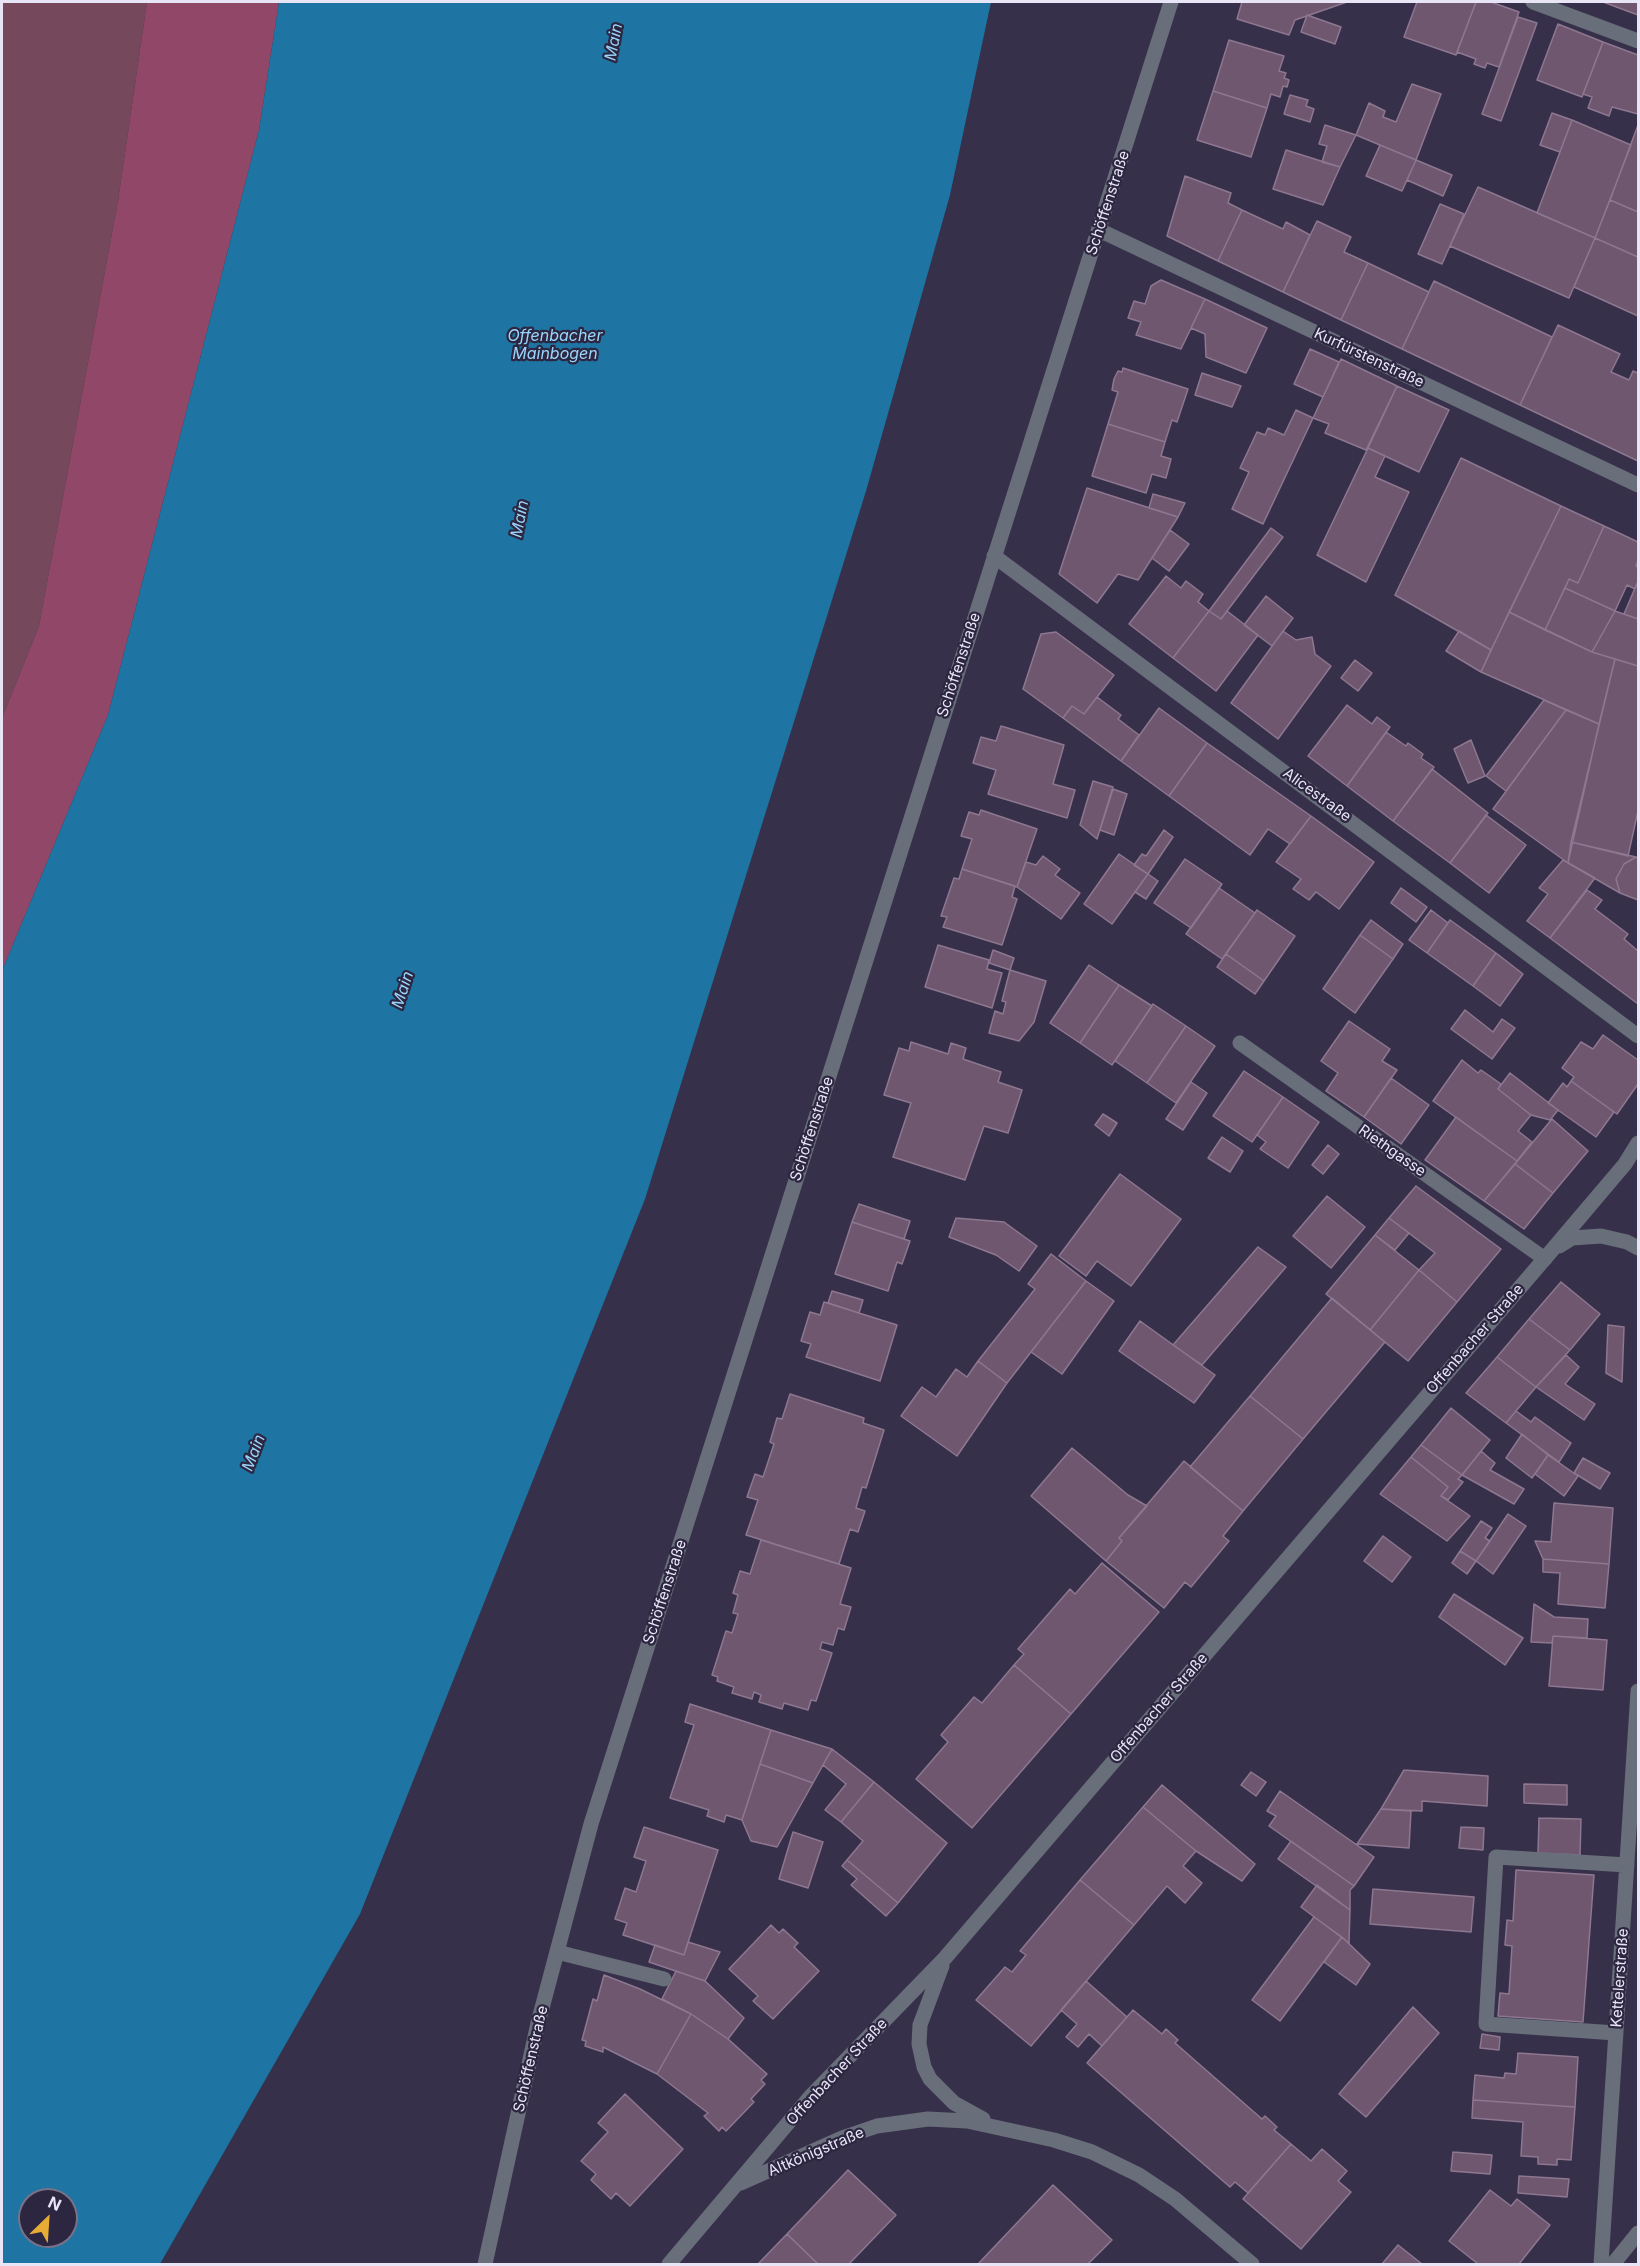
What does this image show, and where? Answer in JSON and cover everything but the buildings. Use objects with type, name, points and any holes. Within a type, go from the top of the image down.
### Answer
[{"type":"street","name":"Schöffenstraße","points":[[484,2265],[557,1952],[591,1824],[1171,2]]},
{"type":"street","points":[[1533,2],[1638,41]]},
{"type":"street","name":"Kurfürstenstraße","points":[[1099,230],[1638,485]]},
{"type":"street","name":"Alicestraße","points":[[994,556],[1638,1036]]},
{"type":"street","name":"Riethgasse","points":[[1240,1043],[1549,1254]]},
{"type":"street","name":"Offenbacher Straße","points":[[669,2265],[810,2097],[945,1958],[1549,1254],[1625,1164],[1638,1143]]},
{"type":"street","points":[[1549,1254],[1572,1238],[1583,1236],[1616,1238],[1638,1248]]},
{"type":"street","name":"Kettelerstraße","points":[[1601,2265],[1638,1691]]},
{"type":"street","points":[[1616,2033],[1486,2024],[1496,1857],[1627,1865]]},
{"type":"street","points":[[557,1952],[664,1979]]},
{"type":"street","name":"Altkönigstraße","points":[[945,1958],[920,2025],[919,2043],[924,2067],[930,2079],[954,2103],[1004,2128]]},
{"type":"street","name":"Altkönigstraße","points":[[736,2186],[842,2138],[877,2127],[928,2119],[967,2121],[1054,2140],[1092,2152],[1139,2175],[1175,2199],[1252,2265]]},
{"type":"street","points":[[1612,2265],[1638,2234]]},
{"type":"shaded area","points":[[2,2],[147,2],[118,201],[39,626],[2,718]]},
{"type":"shaded area","points":[[147,2],[279,2],[259,130],[108,715],[2,971],[2,718],[39,626],[118,201]]},
{"type":"water","name":"Offenbacher Mainbogen","points":[[279,2],[991,2],[950,195],[866,491],[645,1199],[360,1914],[160,2264],[2,2264],[2,971],[108,715],[259,130]]},
{"type":"water label","name":"Main","points":[[614,42]]},
{"type":"water label","name":"Main","points":[[520,519]]},
{"type":"water label","name":"Main","points":[[403,990]]},
{"type":"water label","name":"Main","points":[[254,1453]]}]
